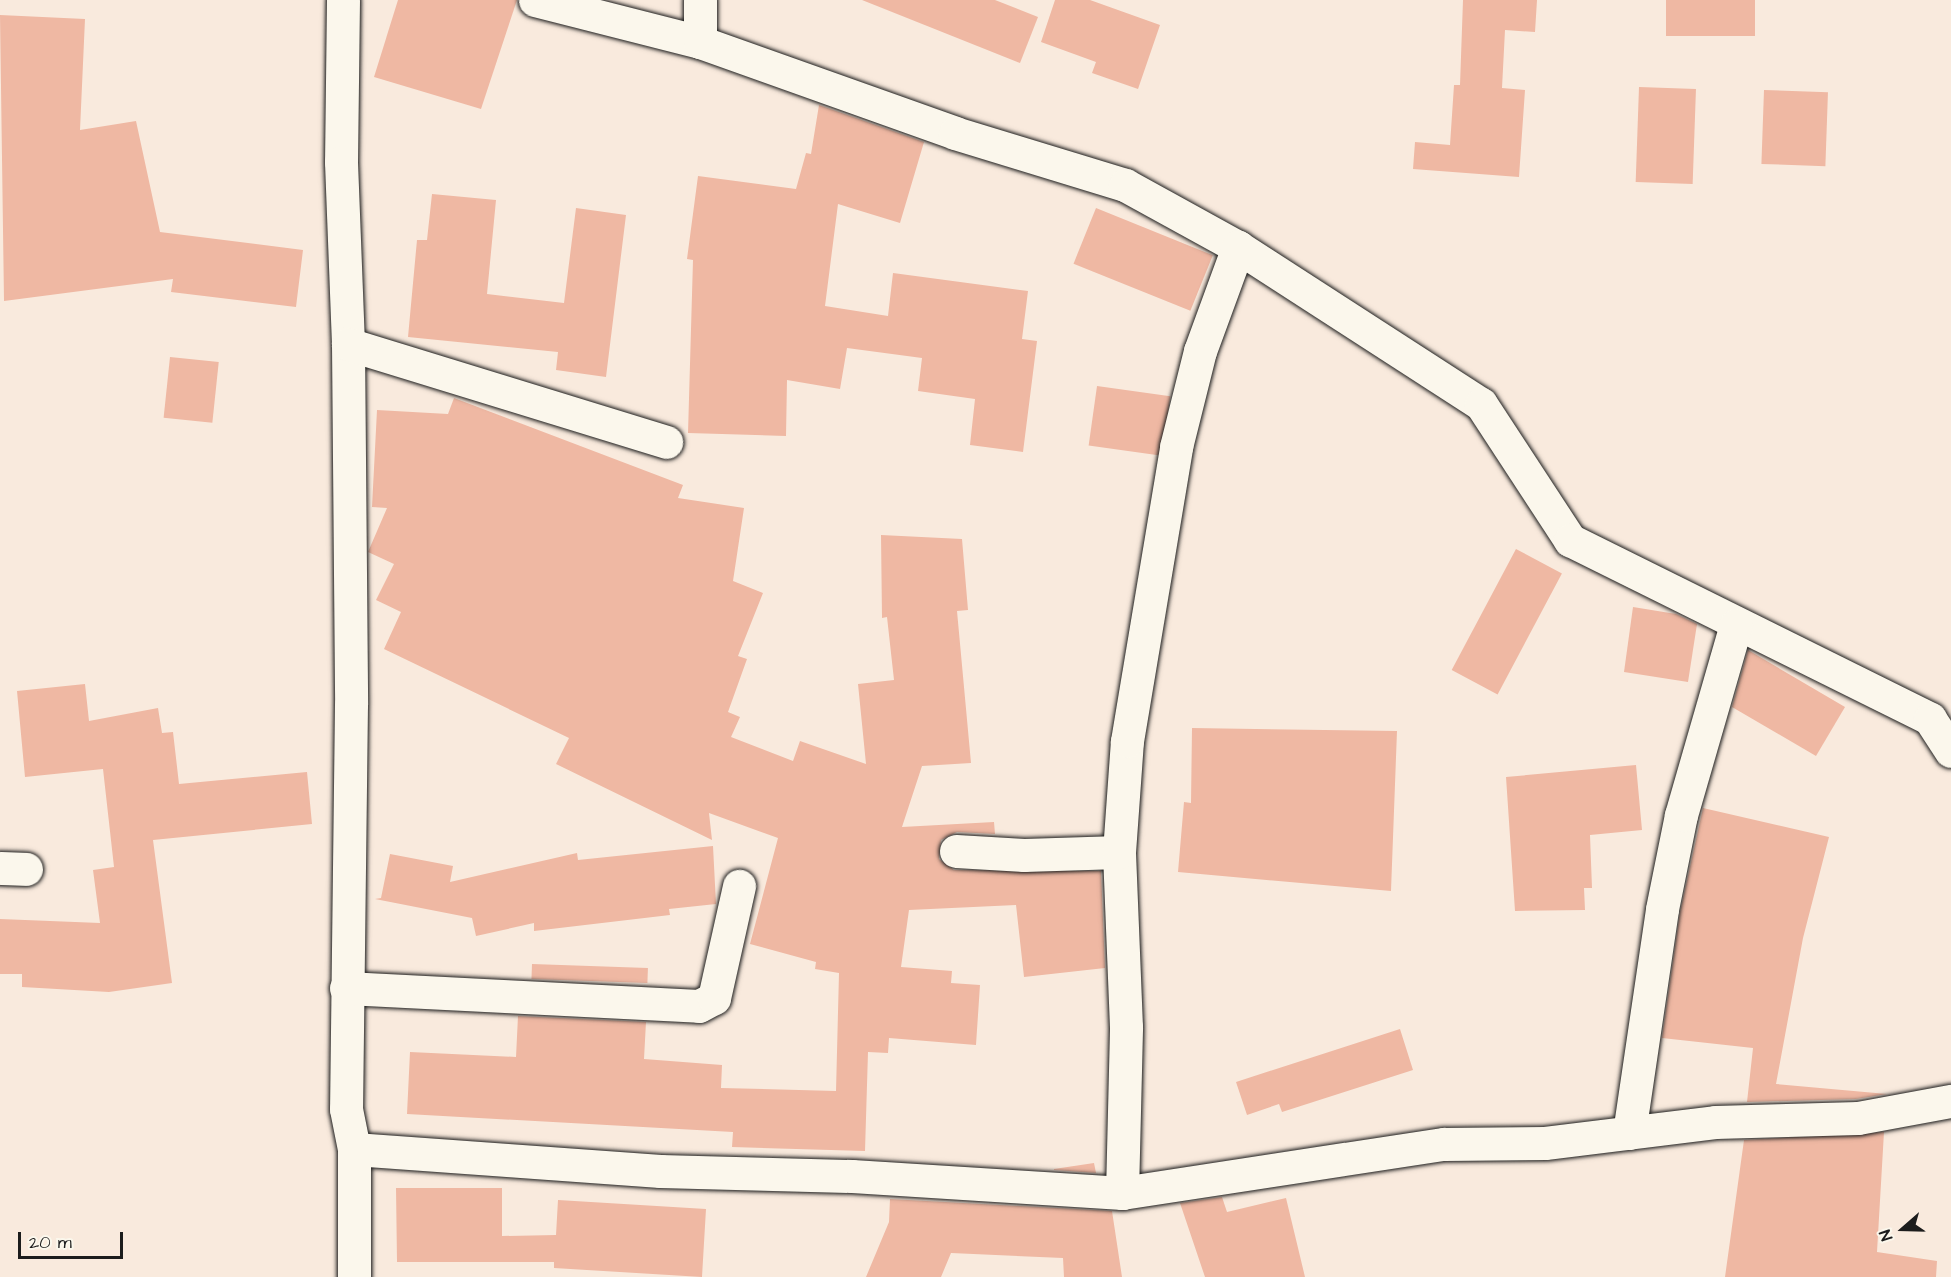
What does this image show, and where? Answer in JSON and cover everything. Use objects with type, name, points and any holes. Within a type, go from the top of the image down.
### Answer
[{"type":"street","points":[[343,0],[341,162],[348,344],[351,704],[346,1109],[354,1149],[354,1277]]},
{"type":"street","points":[[535,0],[700,42],[955,133],[1125,185],[1238,247],[1348,322],[1480,404],[1570,540],[1736,625],[1930,719],[1951,751]]},
{"type":"street","points":[[700,0],[700,42]]},
{"type":"street","points":[[1122,1193],[1126,1027],[1119,852],[1127,741],[1176,447],[1200,351],[1238,247]]},
{"type":"street","points":[[348,344],[666,442]]},
{"type":"street","points":[[1629,1132],[1662,909],[1682,815],[1736,625]]},
{"type":"street","points":[[956,851],[1024,855],[1119,852]]},
{"type":"street","points":[[346,988],[699,1006],[714,998],[739,886]]},
{"type":"street","points":[[354,1149],[660,1172],[852,1176],[1122,1193],[1444,1144],[1545,1143],[1715,1122],[1858,1118],[1951,1101]]},
{"type":"building","points":[[398,0],[517,0],[481,109],[374,77]]},
{"type":"building","points":[[862,0],[995,0],[1038,17],[1020,63]]},
{"type":"building","points":[[1055,0],[1090,0],[1160,25],[1138,89],[1092,73],[1096,62],[1041,42]]},
{"type":"building","points":[[1463,0],[1537,0],[1535,32],[1505,30],[1502,88],[1525,90],[1519,177],[1413,169],[1415,142],[1450,145],[1454,85],[1460,85]]},
{"type":"building","points":[[1666,0],[1755,0],[1755,36],[1666,36]]},
{"type":"building","points":[[0,15],[85,19],[80,130],[136,121],[160,232],[303,250],[296,307],[171,292],[173,279],[4,301]]},
{"type":"building","points":[[1639,87],[1696,89],[1693,184],[1636,182]]},
{"type":"building","points":[[1764,90],[1828,92],[1825,166],[1761,164]]},
{"type":"building","points":[[819,105],[924,142],[900,223],[838,204],[825,306],[888,316],[893,273],[1028,291],[1022,339],[1037,341],[1023,452],[970,445],[975,399],[918,391],[922,358],[847,348],[840,389],[787,380],[786,436],[688,433],[693,260],[687,259],[698,176],[796,189],[806,153],[811,154]]},
{"type":"building","points":[[432,194],[496,200],[487,294],[564,303],[576,208],[626,215],[606,377],[556,370],[558,352],[408,337],[417,240],[427,240]]},
{"type":"building","points":[[1096,208],[1213,255],[1190,311],[1074,264]]},
{"type":"building","points":[[170,357],[219,362],[212,423],[164,418]]},
{"type":"building","points":[[1097,386],[1170,396],[1162,456],[1089,445]]},
{"type":"building","points":[[454,398],[683,485],[678,498],[744,508],[733,581],[763,593],[738,656],[747,659],[728,712],[740,717],[731,737],[793,761],[800,741],[866,764],[858,684],[894,680],[887,617],[882,618],[881,535],[962,539],[968,610],[957,611],[971,763],[922,766],[902,827],[994,822],[995,834],[957,832],[941,840],[939,859],[954,870],[1101,871],[1105,968],[1024,977],[1016,905],[909,910],[901,967],[952,971],[951,983],[980,985],[976,1045],[889,1038],[888,1053],[868,1052],[865,1151],[732,1147],[733,1132],[407,1114],[410,1052],[516,1057],[518,1016],[646,1022],[644,1059],[722,1065],[721,1088],[836,1091],[839,973],[815,969],[816,962],[750,944],[778,838],[709,813],[712,840],[556,764],[569,738],[384,649],[401,612],[376,600],[394,564],[368,552],[387,508],[372,507],[377,410],[448,414]]},
{"type":"building","points":[[1516,549],[1562,573],[1498,694],[1452,670]]},
{"type":"building","points":[[1633,607],[1676,614],[1697,624],[1688,682],[1624,672]]},
{"type":"building","points":[[1748,650],[1845,707],[1816,756],[1732,707]]},
{"type":"building","points":[[85,684],[89,721],[158,708],[162,733],[173,732],[179,784],[307,772],[312,824],[153,840],[172,983],[109,992],[22,987],[22,974],[0,974],[0,919],[100,923],[93,870],[114,867],[103,769],[25,777],[17,691]]},
{"type":"building","points":[[1192,728],[1397,731],[1391,891],[1178,872],[1184,802],[1191,803]]},
{"type":"building","points":[[1636,765],[1642,830],[1590,835],[1592,888],[1584,888],[1585,910],[1515,911],[1506,777]]},
{"type":"building","points":[[1703,808],[1829,837],[1803,938],[1776,1084],[1887,1094],[1856,1099],[1747,1102],[1753,1048],[1662,1038],[1680,912]]},
{"type":"building","points":[[713,846],[716,904],[669,909],[670,915],[534,931],[534,923],[476,936],[472,918],[375,899],[381,898],[390,854],[453,866],[450,882],[577,853],[578,860]]},
{"type":"building","points":[[532,964],[648,968],[647,983],[531,979]]},
{"type":"building","points":[[1400,1029],[1413,1070],[1282,1112],[1279,1104],[1247,1115],[1236,1082]]},
{"type":"building","points":[[1884,1132],[1877,1252],[1937,1261],[1936,1277],[1725,1277],[1744,1140]]},
{"type":"building","points":[[1094,1163],[1096,1173],[1054,1170],[1054,1169]]},
{"type":"building","points":[[396,1188],[502,1188],[502,1236],[556,1235],[558,1200],[706,1209],[702,1277],[554,1268],[554,1262],[397,1262]]},
{"type":"building","points":[[1222,1197],[1227,1212],[1286,1198],[1305,1277],[1205,1277],[1180,1203]]},
{"type":"building","points":[[890,1199],[1112,1211],[1122,1277],[1064,1277],[1063,1258],[951,1253],[941,1277],[866,1277],[889,1222]]}]
